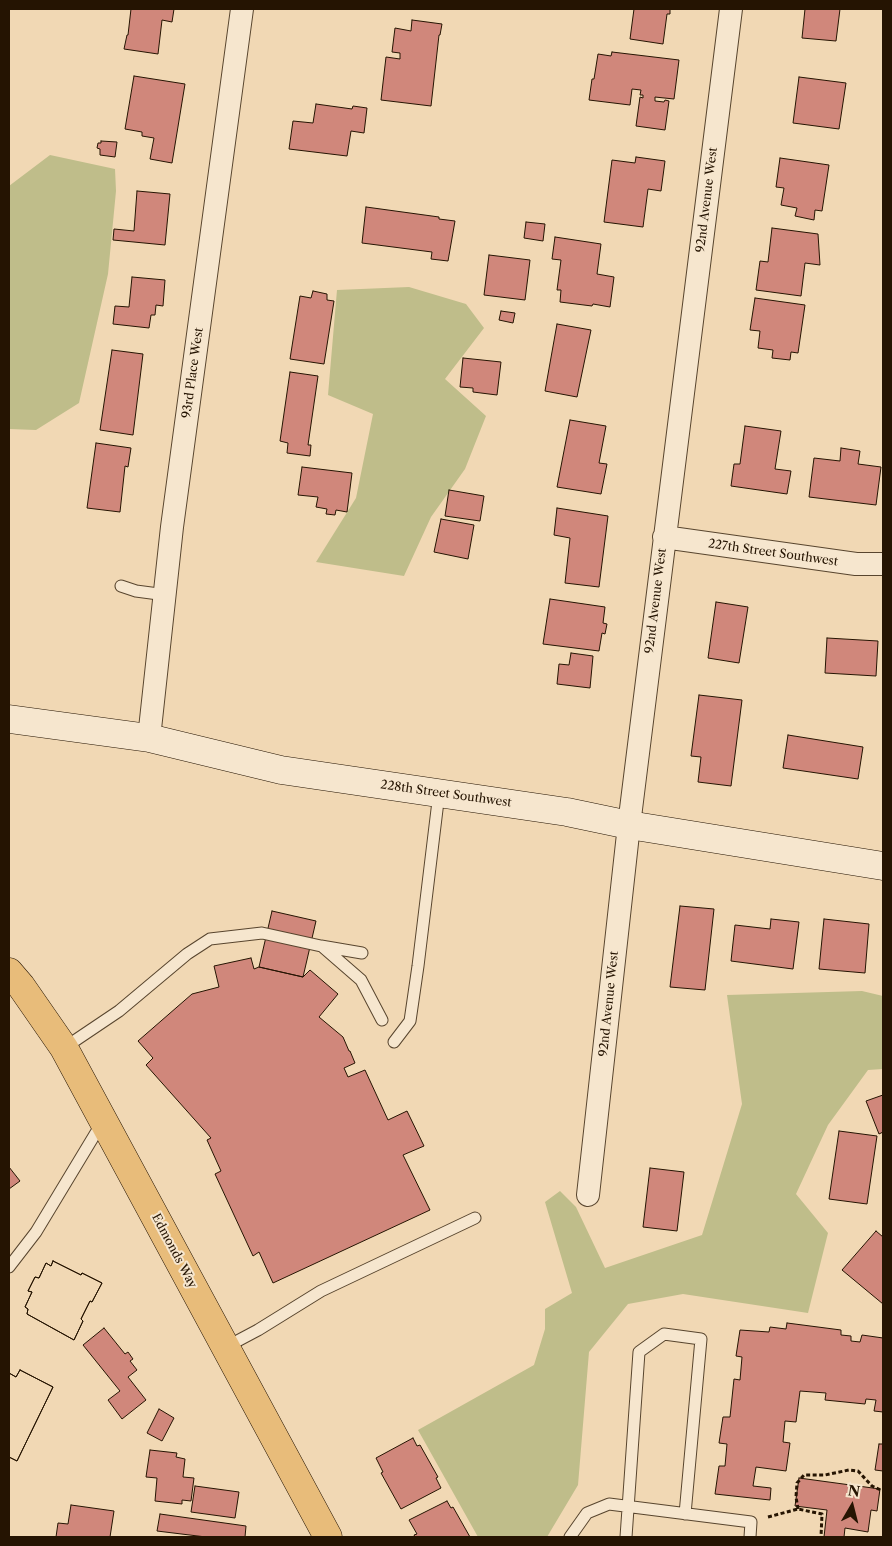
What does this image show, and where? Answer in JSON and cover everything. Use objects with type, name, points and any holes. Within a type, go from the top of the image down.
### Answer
[{"type":"main road","name":"Edmonds Way","points":[[9,972],[21,986],[64,1048],[328,1537]]},
{"type":"street","name":"93rd Place West","points":[[149,738],[174,517],[242,9]]},
{"type":"street","name":"92nd Avenue West","points":[[588,1195],[629,825],[731,9]]},
{"type":"street","name":"227th Street Southwest","points":[[664,537],[856,564],[883,564]]},
{"type":"street","name":"228th Street Southwest","points":[[9,719],[149,738],[281,770],[567,812],[629,825],[883,866]]},
{"type":"lane","points":[[121,586],[166,595]]},
{"type":"lane","points":[[394,1042],[410,1021],[439,793]]},
{"type":"lane","points":[[64,1048],[119,1011],[187,954],[210,939],[262,932],[321,946],[362,953]]},
{"type":"lane","points":[[321,946],[361,980],[382,1020]]},
{"type":"lane","points":[[9,1267],[36,1232],[104,1120]]},
{"type":"lane","points":[[226,1348],[321,1290],[475,1218]]},
{"type":"lane","points":[[626,1537],[639,1352],[664,1334],[701,1339],[685,1514]]},
{"type":"lane","points":[[570,1537],[587,1513],[609,1504],[751,1522],[750,1537]]},
{"type":"path","points":[[798,1509],[796,1497],[797,1483],[804,1475],[825,1475],[849,1470],[858,1471],[872,1486],[883,1490]]},
{"type":"path","points":[[751,1522],[798,1509],[822,1514],[821,1537]]},
{"type":"shaded area","points":[[50,155],[115,169],[116,191],[108,274],[79,403],[36,430],[9,429],[9,186]]},
{"type":"shaded area","points":[[409,287],[466,304],[484,328],[445,379],[486,416],[465,469],[431,517],[404,576],[316,562],[356,498],[373,414],[328,395],[337,290]]},
{"type":"shaded area","points":[[862,991],[883,996],[883,1069],[868,1070],[828,1125],[796,1194],[828,1233],[808,1313],[683,1294],[628,1304],[589,1352],[578,1485],[547,1537],[478,1537],[418,1430],[534,1365],[545,1329],[545,1309],[572,1293],[545,1202],[560,1191],[576,1207],[605,1268],[702,1235],[742,1104],[727,995]]},
{"type":"building","points":[[131,9],[174,9],[172,22],[162,20],[158,54],[124,49],[128,35]]},
{"type":"building","points":[[634,9],[670,9],[670,14],[667,14],[663,44],[630,39]]},
{"type":"building","points":[[805,9],[840,9],[836,41],[802,38]]},
{"type":"building","points":[[412,20],[442,24],[439,35],[431,106],[381,100],[386,57],[400,59],[400,53],[392,52],[395,28],[411,31]]},
{"type":"building","points":[[612,52],[679,60],[674,99],[655,97],[655,101],[669,101],[665,130],[636,126],[640,97],[643,98],[643,95],[640,95],[641,90],[632,89],[630,105],[589,100],[598,54],[611,56]]},
{"type":"building","points":[[134,76],[185,84],[172,163],[150,159],[154,138],[142,136],[142,132],[125,129]]},
{"type":"building","points":[[799,77],[846,83],[839,129],[793,123]]},
{"type":"building","points":[[316,104],[352,109],[353,106],[367,108],[364,133],[351,131],[347,156],[289,149],[293,121],[313,123]]},
{"type":"building","points":[[101,141],[117,142],[115,157],[100,155],[100,149],[97,148],[98,143],[101,143]]},
{"type":"building","points":[[636,157],[665,161],[661,191],[648,189],[643,227],[604,222],[612,160],[635,163]]},
{"type":"building","points":[[780,158],[829,165],[822,211],[815,210],[814,220],[795,216],[797,208],[781,205],[784,188],[776,187]]},
{"type":"building","points":[[137,191],[170,194],[165,245],[113,240],[114,229],[134,231]]},
{"type":"building","points":[[366,207],[455,221],[448,261],[431,259],[432,252],[362,243]]},
{"type":"building","points":[[526,222],[545,224],[543,241],[524,238]]},
{"type":"building","points":[[772,228],[818,234],[820,265],[805,263],[801,296],[756,290],[760,261],[768,262]]},
{"type":"building","points":[[555,237],[601,244],[597,274],[614,277],[610,307],[560,302],[561,290],[557,290],[561,260],[552,259]]},
{"type":"building","points":[[489,255],[530,260],[525,300],[484,295]]},
{"type":"building","points":[[132,277],[165,280],[163,306],[156,305],[155,315],[151,315],[149,328],[113,324],[115,306],[129,307]]},
{"type":"building","points":[[313,291],[327,294],[327,300],[334,301],[324,364],[290,359],[300,296],[311,298]]},
{"type":"building","points":[[755,298],[805,305],[798,353],[791,352],[790,360],[772,358],[773,350],[758,348],[760,331],[750,330]]},
{"type":"building","points":[[501,311],[515,313],[513,323],[499,320]]},
{"type":"building","points":[[557,324],[591,330],[577,397],[545,391]]},
{"type":"building","points":[[112,350],[143,354],[133,435],[100,430]]},
{"type":"building","points":[[463,358],[501,362],[497,395],[473,392],[473,388],[460,387]]},
{"type":"building","points":[[290,372],[318,376],[308,445],[311,445],[310,456],[287,453],[288,443],[280,441]]},
{"type":"building","points":[[570,420],[606,426],[599,463],[607,464],[601,494],[557,487]]},
{"type":"building","points":[[745,426],[781,431],[775,469],[791,471],[787,494],[731,486],[734,464],[740,464]]},
{"type":"building","points":[[96,443],[131,448],[128,467],[125,466],[120,512],[87,508]]},
{"type":"building","points":[[841,448],[860,451],[858,464],[881,467],[876,505],[809,497],[814,458],[840,461]]},
{"type":"building","points":[[302,467],[352,473],[347,512],[336,510],[335,515],[326,514],[327,509],[316,507],[318,497],[298,495]]},
{"type":"building","points":[[449,490],[484,496],[480,521],[445,516]]},
{"type":"building","points":[[557,508],[608,516],[599,587],[565,583],[570,538],[554,535]]},
{"type":"building","points":[[441,519],[474,525],[468,559],[434,552]]},
{"type":"building","points":[[550,599],[605,607],[603,623],[607,624],[605,634],[602,633],[599,651],[543,644]]},
{"type":"building","points":[[716,602],[748,607],[739,663],[708,658]]},
{"type":"building","points":[[827,638],[878,641],[876,676],[825,673]]},
{"type":"building","points":[[571,653],[593,656],[590,688],[557,684],[559,664],[569,665]]},
{"type":"building","points":[[699,695],[742,700],[731,786],[698,782],[701,757],[691,756]]},
{"type":"building","points":[[788,735],[863,747],[858,779],[783,768]]},
{"type":"building","points":[[680,906],[714,909],[705,990],[670,987]]},
{"type":"building","points":[[272,911],[316,921],[303,977],[259,967]]},
{"type":"building","points":[[771,919],[799,922],[793,969],[731,961],[735,925],[770,929]]},
{"type":"building","points":[[824,919],[869,924],[865,973],[819,969]]},
{"type":"building","points":[[251,958],[254,969],[259,967],[303,977],[310,970],[338,994],[319,1017],[343,1037],[350,1051],[355,1063],[344,1068],[348,1077],[365,1070],[388,1120],[407,1111],[424,1146],[403,1155],[430,1210],[273,1283],[259,1252],[253,1256],[215,1174],[221,1171],[207,1140],[211,1138],[146,1065],[153,1058],[138,1041],[192,994],[219,987],[214,966]]},
{"type":"building","points":[[883,1095],[883,1132],[879,1134],[866,1101]]},
{"type":"building","points":[[839,1131],[877,1136],[867,1204],[829,1199]]},
{"type":"building","points":[[9,1167],[20,1181],[9,1189]]},
{"type":"building","points":[[650,1168],[684,1172],[677,1231],[643,1227]]},
{"type":"building","points":[[876,1231],[883,1237],[883,1304],[842,1270]]},
{"type":"building","points":[[53,1261],[102,1283],[81,1319],[83,1321],[74,1340],[27,1314],[28,1309],[25,1307],[32,1292],[28,1291],[35,1277],[39,1278],[46,1263],[51,1266]]},
{"type":"building","points":[[53,1261],[102,1283],[81,1319],[83,1321],[74,1340],[27,1314],[28,1309],[25,1307],[32,1292],[28,1291],[35,1277],[39,1278],[46,1263],[51,1266]]},
{"type":"building","points":[[787,1323],[841,1330],[841,1335],[851,1336],[851,1341],[860,1342],[862,1335],[883,1338],[883,1412],[874,1411],[876,1400],[866,1399],[865,1404],[825,1400],[826,1393],[800,1391],[796,1422],[785,1421],[783,1442],[790,1443],[786,1471],[756,1467],[753,1486],[771,1488],[770,1500],[715,1494],[719,1466],[725,1466],[727,1444],[719,1443],[723,1417],[730,1417],[734,1379],[740,1380],[742,1357],[736,1356],[740,1330],[769,1332],[770,1327],[786,1329]]},
{"type":"building","points":[[104,1328],[125,1354],[128,1352],[133,1359],[130,1361],[137,1370],[128,1377],[146,1400],[122,1419],[108,1400],[120,1391],[83,1345]]},
{"type":"building","points":[[20,1370],[53,1387],[17,1461],[9,1457],[9,1373],[16,1377]]},
{"type":"building","points":[[20,1370],[53,1387],[17,1461],[9,1457],[9,1373],[16,1377]]},
{"type":"building","points":[[159,1409],[174,1418],[162,1441],[147,1433]]},
{"type":"building","points":[[413,1438],[417,1446],[420,1445],[438,1477],[436,1478],[441,1488],[401,1509],[381,1473],[383,1472],[376,1458]]},
{"type":"building","points":[[879,1444],[883,1444],[883,1471],[875,1470]]},
{"type":"building","points":[[150,1450],[177,1453],[176,1457],[185,1459],[183,1477],[194,1478],[191,1501],[182,1500],[182,1504],[155,1501],[157,1478],[146,1477]]},
{"type":"building","points":[[799,1478],[880,1489],[877,1511],[871,1510],[868,1532],[845,1528],[844,1537],[824,1537],[827,1510],[795,1506]]},
{"type":"building","points":[[195,1486],[239,1492],[235,1518],[191,1512]]},
{"type":"building","points":[[447,1501],[451,1508],[453,1507],[470,1537],[415,1537],[414,1535],[417,1534],[409,1520]]},
{"type":"building","points":[[71,1505],[114,1511],[110,1537],[56,1537],[58,1523],[68,1524]]},
{"type":"building","points":[[160,1514],[246,1526],[245,1537],[206,1537],[157,1531]]}]
